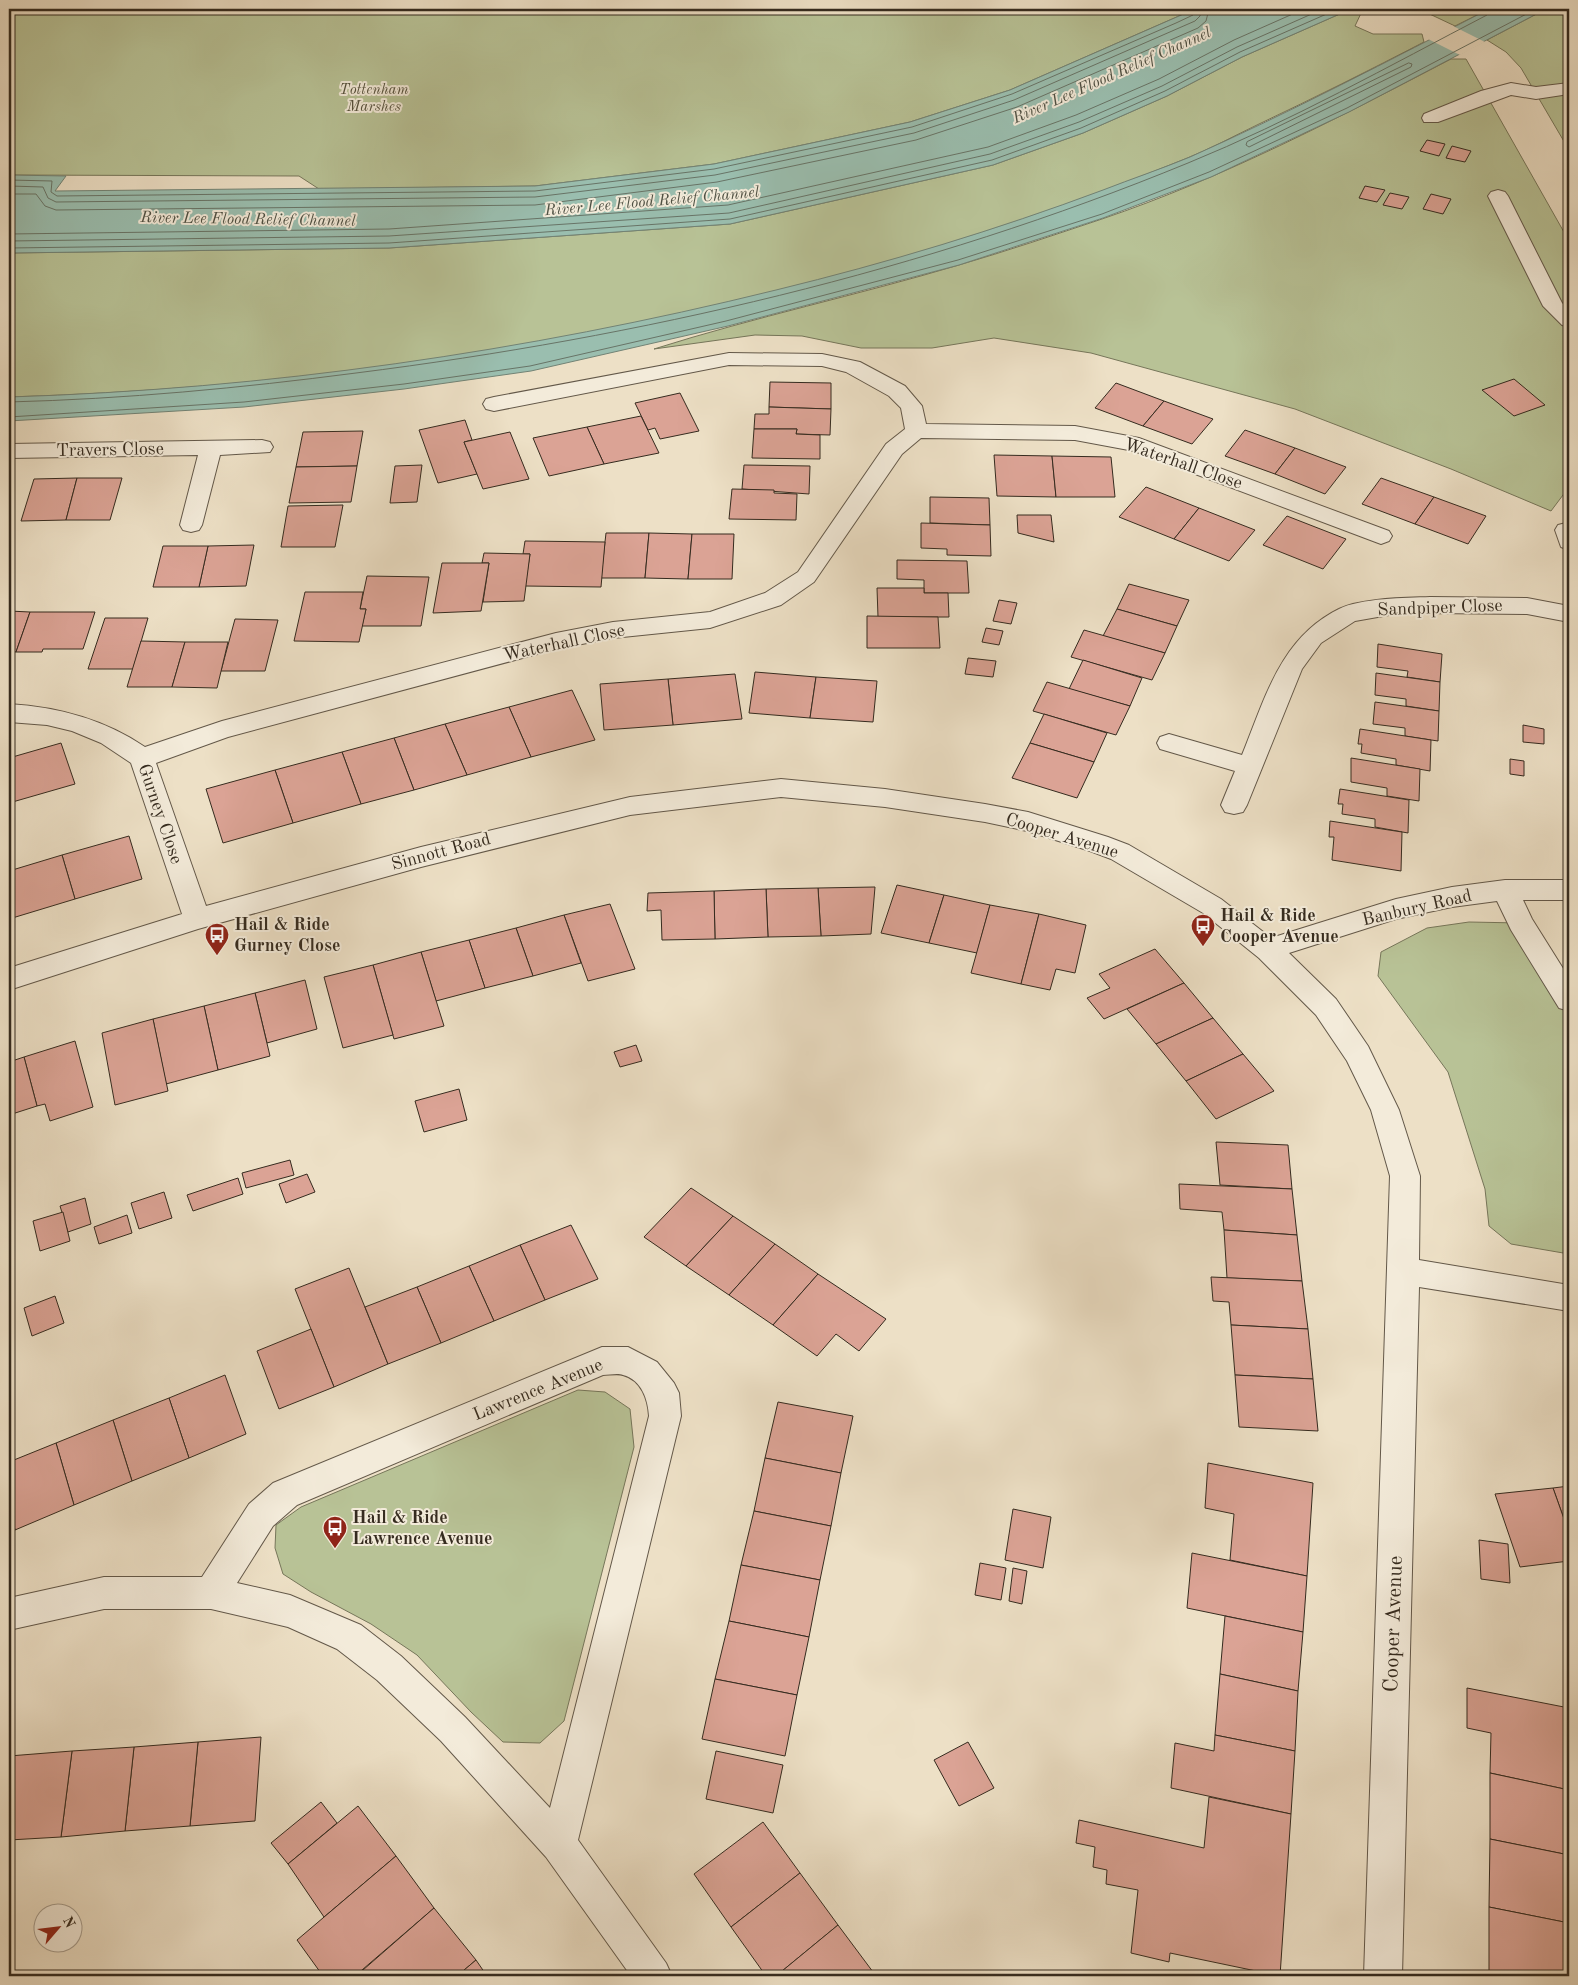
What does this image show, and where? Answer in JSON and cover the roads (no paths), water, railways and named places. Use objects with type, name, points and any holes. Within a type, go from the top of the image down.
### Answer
[{"type":"street","points":[[1431,118],[1488,95],[1511,89],[1536,93],[1569,89]]},
{"type":"street","points":[[1498,196],[1553,306],[1569,321]]},
{"type":"street","points":[[494,404],[728,359],[822,360],[852,367],[897,391],[911,406],[916,431]]},
{"type":"street","name":"Waterhall Close","points":[[142,758],[222,730],[556,641],[613,630],[710,620],[741,612],[773,599],[806,577],[894,449],[916,431],[1075,432],[1139,445],[1382,536]]},
{"type":"street","name":"Travers Close","points":[[9,451],[262,447]]},
{"type":"street","points":[[191,525],[211,448]]},
{"type":"street","name":"Sandpiper Close","points":[[1234,805],[1291,666],[1312,637],[1348,614],[1389,607],[1430,605],[1527,606],[1569,614]]},
{"type":"street","name":"Gurney Close","points":[[9,713],[51,716],[91,727],[121,742],[142,758],[197,919]]},
{"type":"street","points":[[1169,743],[1249,766]]},
{"type":"street","name":"Sinnott Road","points":[[9,979],[197,919],[421,857],[630,806],[781,788],[885,798]]},
{"type":"street","name":"Cooper Avenue","points":[[885,798],[985,813],[1028,822],[1120,852],[1212,906],[1269,951],[1326,1007],[1358,1054],[1385,1110],[1404,1176],[1404,1271],[1383,1976]]},
{"type":"street","points":[[1505,890],[1520,923],[1569,1000]]},
{"type":"street","name":"Banbury Road","points":[[1269,951],[1289,941],[1396,910],[1452,897],[1505,890],[1569,890]]},
{"type":"street","points":[[1404,1271],[1569,1298]]},
{"type":"street","name":"Lawrence Avenue","points":[[212,1593],[261,1514],[285,1494],[602,1361],[628,1361],[646,1372],[664,1393],[665,1416],[559,1844]]},
{"type":"street","points":[[9,1614],[104,1593],[212,1593],[290,1611],[349,1637],[390,1668],[453,1729],[559,1844],[653,1976]]},
{"type":"water","name":"River Lee Flood Relief Channel","points":[[1195,9],[1351,9],[1242,57],[1167,96],[1083,133],[993,165],[730,224],[389,248],[9,253],[9,175],[66,176],[55,191],[535,186],[714,164],[910,122],[1010,90]]},
{"type":"water","points":[[1489,9],[1546,9],[1349,112],[1211,177],[1103,218],[959,265],[728,326],[531,371],[404,389],[244,407],[9,421],[9,397],[106,393],[202,386],[395,364],[587,332],[682,312],[859,269],[1022,219],[1190,157],[1303,104]]},
{"type":"place","name":"Hail & Ride Cooper Avenue","points":[[1203,947]]},
{"type":"place","name":"Hail & Ride Gurney Close","points":[[217,956]]},
{"type":"place","name":"Hail & Ride Lawrence Avenue","points":[[335,1549]]},
{"type":"park label","name":"Tottenham Marshes","points":[[374,98]]}]
